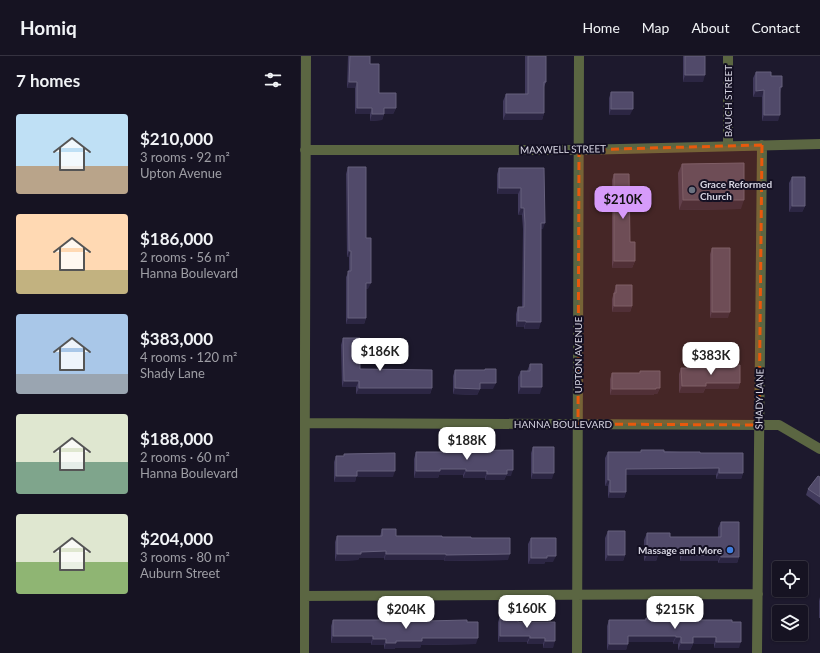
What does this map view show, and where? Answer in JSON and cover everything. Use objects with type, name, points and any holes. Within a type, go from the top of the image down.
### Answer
[{"type":"street","points":[[304,653],[302,596],[302,243],[306,56]]},
{"type":"street","name":"UPTON AVENUE","points":[[577,653],[579,56]]},
{"type":"street","name":"BAUCH STREET","points":[[728,56],[728,146]]},
{"type":"street","name":"MAXWELL STREET","points":[[305,150],[578,150],[820,144]]},
{"type":"street","name":"SHADY LANE","points":[[757,653],[762,145]]},
{"type":"street","name":"HANNA BOULEVARD","points":[[302,423],[779,425],[820,449]]},
{"type":"street","points":[[302,596],[758,594]]},
{"type":"highlighted area","points":[[762,145],[759,425],[578,424],[579,150]]},
{"type":"building","points":[[350,56],[370,56],[370,64],[379,64],[379,93],[396,93],[396,108],[384,108],[384,114],[372,114],[372,108],[357,108],[357,82],[349,82]]},
{"type":"building","points":[[528,56],[546,56],[544,113],[506,113],[506,94],[528,94]]},
{"type":"building","points":[[685,56],[705,56],[705,75],[685,75]]},
{"type":"building","points":[[756,72],[771,72],[771,76],[782,76],[782,87],[780,87],[780,115],[764,115],[764,90],[756,91]]},
{"type":"building","points":[[611,92],[633,92],[633,109],[611,109]]},
{"type":"building","points":[[744,163],[744,200],[683,200],[682,164]]},
{"type":"building","points":[[348,167],[366,167],[366,238],[371,238],[371,283],[366,283],[366,318],[348,318],[348,271],[351,271],[351,251],[349,251]]},
{"type":"building","points":[[499,168],[544,168],[545,223],[541,223],[541,322],[518,321],[518,307],[524,307],[524,208],[521,208],[521,188],[499,188]]},
{"type":"building","points":[[614,174],[629,174],[630,242],[635,242],[635,261],[614,261]]},
{"type":"building","points":[[792,177],[805,177],[805,206],[792,206]]},
{"type":"building","points":[[712,248],[730,248],[730,312],[712,312]]},
{"type":"building","points":[[616,285],[632,285],[632,306],[614,306],[614,293],[616,293]]},
{"type":"building","points":[[343,338],[360,338],[360,369],[432,370],[432,388],[359,388],[359,381],[344,381]]},
{"type":"building","points":[[530,364],[542,364],[542,387],[521,387],[521,371],[530,371]]},
{"type":"building","points":[[718,365],[740,365],[740,383],[706,383],[706,386],[682,386],[681,368],[718,368]]},
{"type":"building","points":[[496,369],[496,383],[480,383],[480,389],[455,388],[455,370]]},
{"type":"building","points":[[640,371],[660,371],[660,388],[612,389],[612,373],[640,373]]},
{"type":"building","points":[[533,447],[554,447],[554,473],[533,473]]},
{"type":"building","points":[[513,450],[513,470],[507,470],[507,474],[487,474],[487,471],[466,471],[466,469],[416,471],[416,452]]},
{"type":"building","points":[[641,450],[664,450],[664,452],[743,453],[743,473],[719,473],[719,468],[626,469],[626,492],[610,492],[610,480],[608,480],[608,452],[641,452]]},
{"type":"building","points":[[395,453],[395,471],[357,471],[357,476],[336,476],[336,456],[344,456],[344,454]]},
{"type":"building","points":[[818,476],[820,477],[820,497],[808,489]]},
{"type":"building","points":[[721,522],[739,522],[739,557],[721,557],[721,555],[682,555],[682,549],[659,549],[659,555],[647,555],[647,533],[670,533],[670,537],[721,537]]},
{"type":"building","points":[[382,529],[396,529],[396,536],[510,538],[510,554],[386,554],[386,551],[361,552],[361,554],[337,554],[337,536],[382,536]]},
{"type":"building","points":[[608,531],[625,531],[625,555],[608,555]]},
{"type":"building","points":[[531,538],[556,538],[556,556],[547,556],[547,558],[531,558]]},
{"type":"building","points":[[500,616],[511,616],[511,619],[518,619],[518,622],[555,622],[555,641],[545,641],[545,638],[530,638],[530,636],[500,636]]},
{"type":"building","points":[[646,618],[669,618],[669,620],[732,620],[732,622],[741,622],[741,642],[716,642],[716,637],[693,637],[693,643],[681,643],[681,637],[676,636],[628,636],[628,644],[609,644],[609,620],[646,620]]},
{"type":"building","points":[[333,620],[385,620],[385,622],[467,620],[467,622],[478,622],[478,638],[422,638],[422,641],[396,641],[396,643],[386,643],[386,639],[373,639],[373,636],[333,636]]},
{"type":"place","name":"Grace Reformed Church","points":[[692,190]]},
{"type":"place","name":"Massage and More","points":[[730,550]]}]
